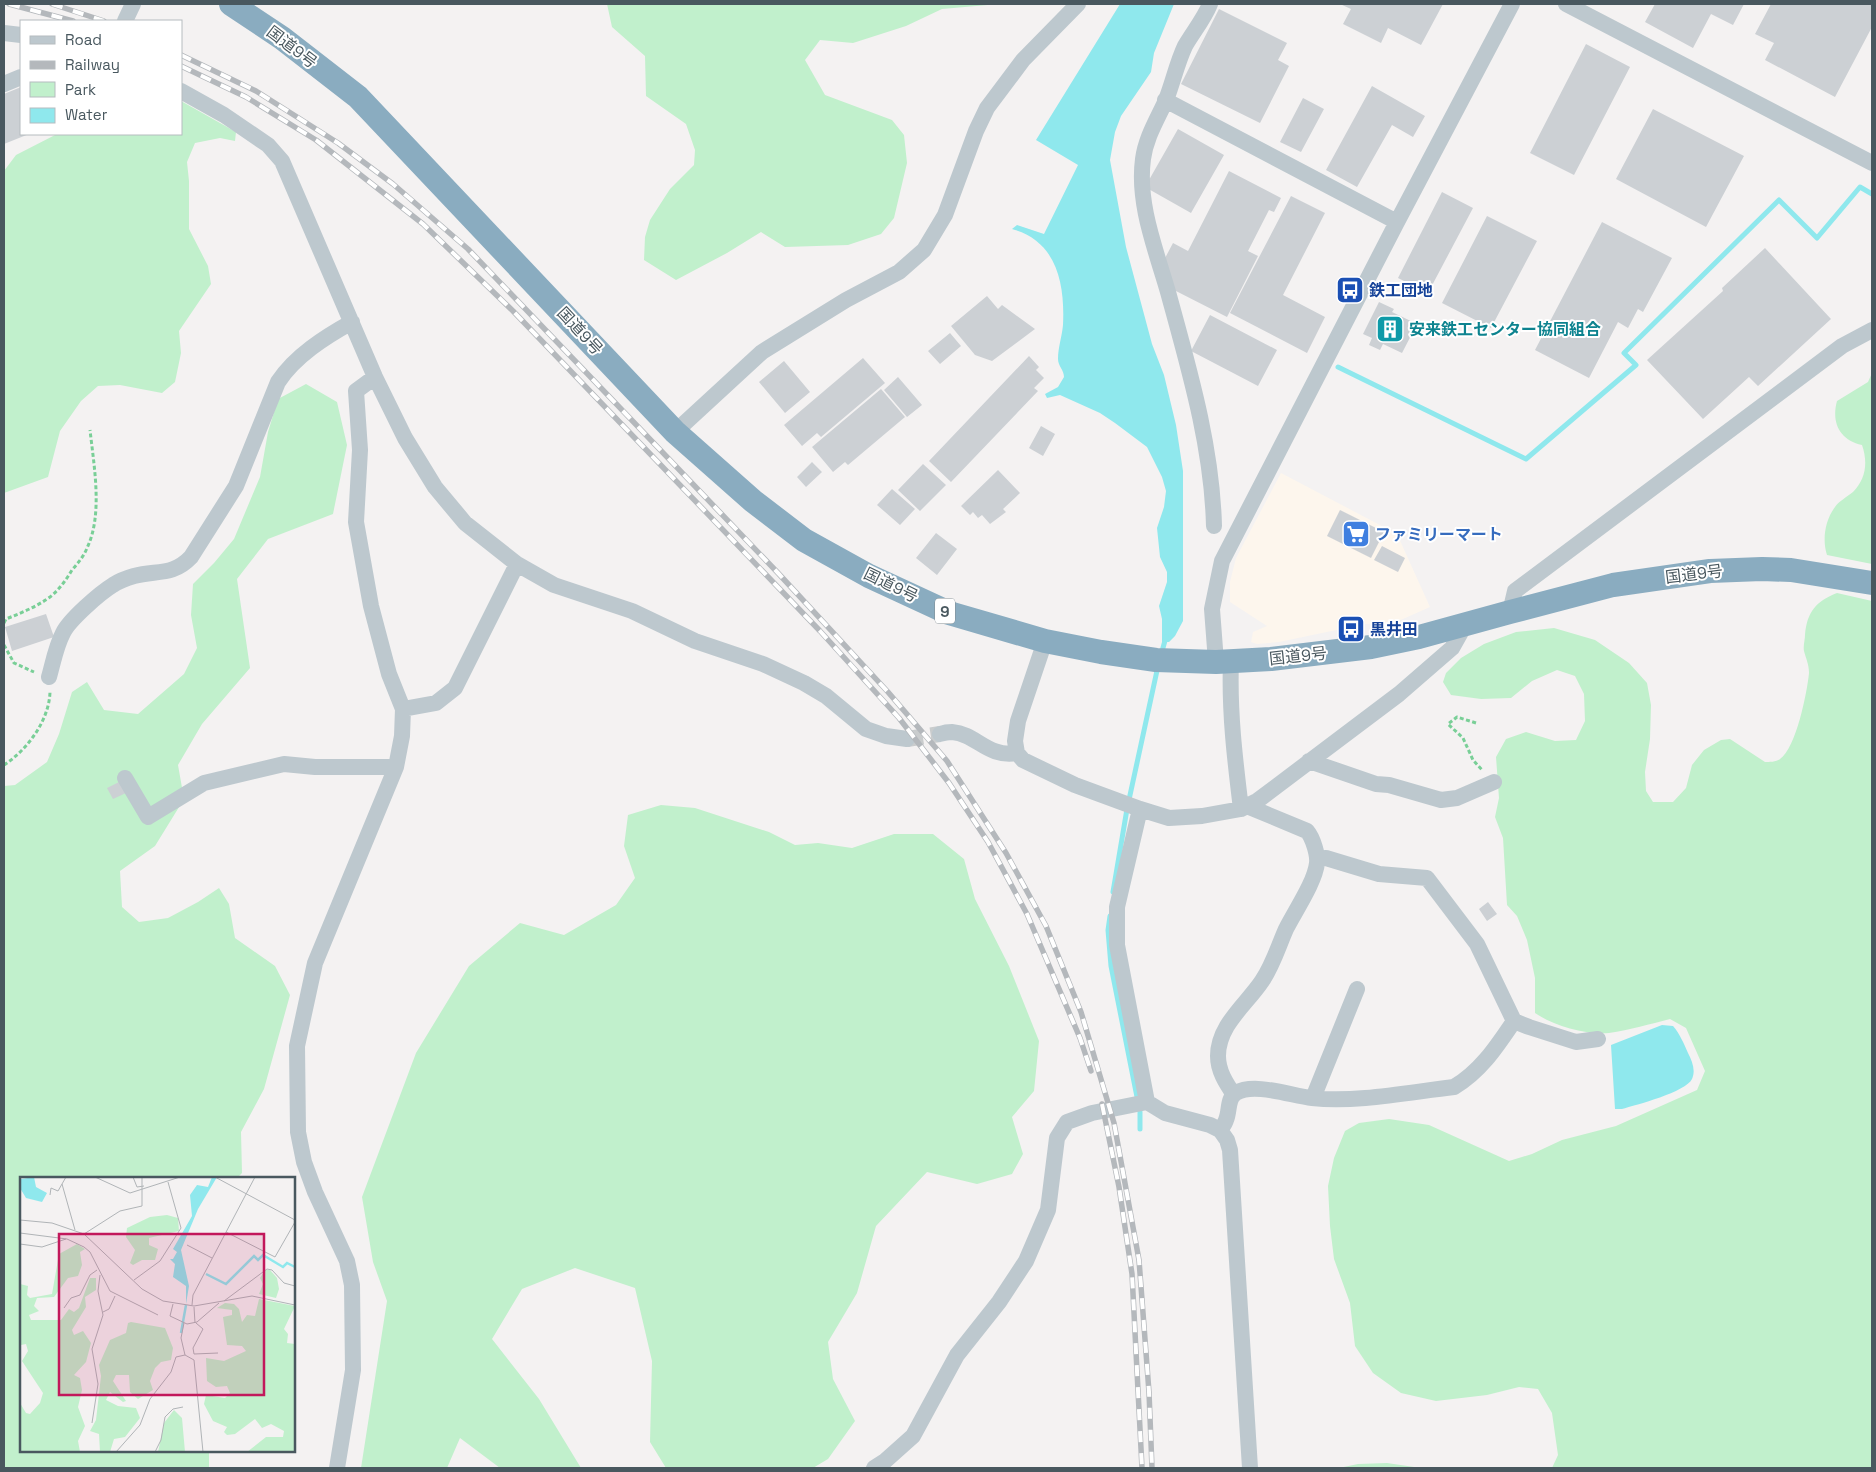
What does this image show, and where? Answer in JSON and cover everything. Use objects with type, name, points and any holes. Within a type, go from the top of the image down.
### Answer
[{"type":"highway","name":"国道9号","points":[[231,4],[282,38],[358,97],[675,432],[754,501],[804,540],[869,576],[948,613],[1045,641],[1100,652],[1156,660],[1223,662],[1322,654],[1370,647],[1419,637],[1613,585],[1710,571],[1791,570],[1872,583]]},
{"type":"street","points":[[125,20],[132,4]]},
{"type":"street","points":[[675,432],[762,352],[846,300],[899,272],[924,250],[945,215],[976,131],[987,108],[1023,60],[1078,4]]},
{"type":"street","points":[[1210,4],[1185,47],[1149,136],[1142,164],[1142,189],[1147,218],[1190,375],[1210,465],[1214,526]]},
{"type":"street","points":[[1244,808],[1230,701],[1212,608],[1222,560],[1512,4]]},
{"type":"street","points":[[1566,4],[1872,163]]},
{"type":"street","points":[[4,33],[20,35]]},
{"type":"street","points":[[4,84],[20,76]]},
{"type":"street","points":[[182,92],[224,115],[268,145],[282,161],[375,377],[405,438],[435,487],[465,523],[517,564],[554,585],[632,611],[695,641],[763,664],[804,683],[826,696],[866,729],[886,736],[907,739]]},
{"type":"street","points":[[1165,100],[1397,222]]},
{"type":"street","points":[[49,677],[62,634],[68,624],[112,585],[136,576],[174,570],[191,557],[236,486],[278,382],[284,373],[330,335],[352,322]]},
{"type":"street","points":[[1510,612],[1515,591],[1842,346],[1872,330]]},
{"type":"street","points":[[337,1468],[353,1370],[352,1285],[347,1261],[315,1192],[304,1162],[298,1132],[297,1046],[315,963],[396,767],[402,736],[403,709],[389,674],[371,606],[356,522],[360,450],[356,391],[375,377]]},
{"type":"street","points":[[403,709],[436,703],[455,688],[517,564]]},
{"type":"street","points":[[1045,641],[1018,721],[1015,741],[1017,753],[1023,760],[1075,785],[1169,818],[1202,816],[1244,808],[1257,801],[1399,694],[1452,648],[1461,632],[1461,626]]},
{"type":"street","points":[[940,734],[952,732],[964,735],[997,754],[1017,753]]},
{"type":"street","points":[[1309,761],[1376,784],[1390,785],[1441,800],[1458,798],[1494,782]]},
{"type":"street","points":[[125,778],[148,817],[204,783],[284,764],[315,767],[396,767]]},
{"type":"street","points":[[1132,806],[1117,907],[1117,945],[1147,1102]]},
{"type":"street","points":[[1234,1095],[1224,1080],[1220,1069],[1218,1055],[1220,1044],[1234,1015],[1256,990],[1271,966],[1286,930],[1315,873],[1318,859],[1311,837],[1307,831],[1244,808]]},
{"type":"street","points":[[1318,859],[1326,858],[1379,874],[1427,878],[1477,944],[1514,1021],[1576,1042],[1598,1039]]},
{"type":"street","points":[[1314,1098],[1357,989]]},
{"type":"street","points":[[1220,1130],[1226,1120],[1231,1097],[1245,1090],[1256,1089],[1314,1098],[1361,1098],[1454,1088],[1465,1081],[1487,1061],[1514,1021]]},
{"type":"street","points":[[874,1468],[885,1461],[913,1436],[958,1355],[999,1302],[1026,1262],[1048,1210],[1057,1138],[1068,1122],[1092,1113],[1147,1102],[1165,1113],[1210,1125],[1220,1130],[1227,1140],[1230,1150],[1250,1468]]},
{"type":"path","points":[[4,623],[6,619],[35,607],[52,595],[63,584],[87,549],[92,535],[95,515],[95,474],[90,430]]},
{"type":"path","points":[[4,645],[14,663],[49,677],[50,699],[45,717],[22,750],[4,765]]},
{"type":"path","points":[[1476,722],[1457,717],[1448,724],[1463,738],[1473,760],[1494,782]]},
{"type":"shaded area","points":[[1281,473],[1397,534],[1430,607],[1394,623],[1365,624],[1279,642],[1257,644],[1251,642],[1253,632],[1267,626],[1230,602],[1230,582],[1236,558]]},
{"type":"green space","points":[[607,4],[999,4],[942,9],[906,26],[853,43],[820,40],[805,60],[825,95],[892,120],[904,135],[907,163],[894,218],[881,234],[848,245],[785,247],[761,232],[727,253],[676,280],[644,260],[645,237],[650,220],[670,189],[694,165],[695,150],[686,124],[646,96],[645,56],[612,27]]},
{"type":"green space","points":[[182,102],[236,132],[235,141],[220,138],[195,143],[187,162],[189,229],[208,266],[211,284],[179,331],[181,353],[175,382],[162,393],[120,385],[98,386],[81,401],[60,431],[48,477],[4,493],[4,171],[16,155],[55,135],[182,135]]},
{"type":"green space","points":[[1872,373],[1872,564],[1827,555],[1825,537],[1827,524],[1832,512],[1861,482],[1865,470],[1862,445],[1854,443],[1843,435],[1836,423],[1835,409],[1837,401],[1868,382]]},
{"type":"green space","points":[[306,384],[337,402],[347,445],[333,514],[268,539],[237,579],[250,668],[202,724],[178,765],[184,799],[155,846],[120,871],[122,907],[139,922],[168,918],[219,888],[229,904],[235,938],[275,966],[290,995],[264,1089],[241,1132],[242,1173],[238,1177],[20,1177],[20,1452],[209,1452],[209,1468],[4,1468],[4,786],[15,785],[47,762],[59,734],[72,692],[87,682],[104,710],[138,714],[184,674],[197,648],[191,615],[193,584],[234,539],[260,477],[268,432],[278,399]]},
{"type":"green space","points":[[1837,593],[1872,601],[1872,1468],[1552,1468],[1558,1455],[1552,1413],[1538,1389],[1519,1387],[1487,1395],[1436,1401],[1401,1393],[1373,1373],[1355,1346],[1350,1303],[1334,1259],[1328,1186],[1334,1158],[1345,1131],[1359,1123],[1389,1119],[1429,1125],[1509,1161],[1532,1154],[1562,1140],[1616,1126],[1697,1090],[1705,1071],[1686,1028],[1670,1019],[1609,1033],[1590,1033],[1570,1029],[1551,1022],[1535,1013],[1535,978],[1527,940],[1517,916],[1507,905],[1503,838],[1495,817],[1499,798],[1496,757],[1506,739],[1526,732],[1555,741],[1576,740],[1585,721],[1584,694],[1575,676],[1557,670],[1532,681],[1511,698],[1481,699],[1451,695],[1443,682],[1446,673],[1461,658],[1484,644],[1516,632],[1554,628],[1595,640],[1629,663],[1647,683],[1651,705],[1650,739],[1645,772],[1646,791],[1653,802],[1673,802],[1686,788],[1692,765],[1704,750],[1721,740],[1730,739],[1765,762],[1778,760],[1786,753],[1796,732],[1808,682],[1809,670],[1804,647],[1808,620],[1818,604]]},
{"type":"green space","points":[[661,805],[695,808],[769,832],[795,845],[818,843],[852,848],[894,834],[933,834],[964,859],[975,899],[1009,966],[1039,1041],[1034,1091],[1012,1117],[1023,1154],[1012,1174],[977,1184],[927,1172],[876,1226],[857,1293],[828,1342],[833,1379],[855,1421],[828,1459],[813,1468],[666,1468],[650,1442],[652,1361],[635,1288],[575,1268],[522,1289],[492,1339],[539,1399],[581,1468],[500,1468],[460,1438],[447,1468],[361,1468],[387,1301],[373,1262],[362,1197],[416,1053],[469,966],[520,923],[564,935],[616,905],[635,878],[624,846],[628,815]]},
{"type":"green space","points":[[1387,1463],[1421,1468],[1339,1468],[1358,1464]]},
{"type":"water","points":[[1120,4],[1174,4],[1154,53],[1151,72],[1121,116],[1115,132],[1110,160],[1126,247],[1152,344],[1164,375],[1176,425],[1183,471],[1183,621],[1175,636],[1169,642],[1162,642],[1162,619],[1159,606],[1167,582],[1167,572],[1160,557],[1157,528],[1164,507],[1166,491],[1162,477],[1147,447],[1115,423],[1100,413],[1060,395],[1047,398],[1045,394],[1058,387],[1064,377],[1058,359],[1063,325],[1060,280],[1055,266],[1039,243],[1027,235],[1012,229],[1017,225],[1044,234],[1078,165],[1036,140]]},
{"type":"water","points":[[1662,1025],[1673,1026],[1680,1036],[1693,1066],[1692,1079],[1688,1084],[1671,1093],[1622,1109],[1615,1109],[1611,1045]]},
{"type":"building","points":[[1340,4],[1443,4],[1421,45],[1388,28],[1381,43],[1343,24],[1351,9]]},
{"type":"building","points":[[1655,4],[1744,4],[1733,25],[1711,14],[1693,48],[1645,22]]},
{"type":"building","points":[[1771,4],[1872,4],[1872,27],[1835,97],[1765,60],[1774,43],[1755,34]]},
{"type":"building","points":[[1219,9],[1287,43],[1278,60],[1289,66],[1260,123],[1181,84]]},
{"type":"building","points":[[1586,44],[1630,67],[1574,175],[1530,153]]},
{"type":"building","points":[[1372,86],[1425,116],[1413,137],[1392,125],[1357,187],[1326,170]]},
{"type":"building","points":[[20,87],[20,135],[26,135],[4,144],[4,94]]},
{"type":"building","points":[[1303,98],[1324,109],[1301,152],[1280,142]]},
{"type":"building","points":[[1653,109],[1744,156],[1706,227],[1616,179]]},
{"type":"building","points":[[1178,129],[1224,155],[1191,213],[1145,187]]},
{"type":"building","points":[[1229,171],[1281,198],[1274,212],[1269,210],[1248,251],[1258,256],[1227,317],[1174,290],[1164,260],[1173,243],[1188,251]]},
{"type":"building","points":[[1442,192],[1473,208],[1428,293],[1398,278]]},
{"type":"building","points":[[1291,196],[1325,213],[1283,295],[1325,317],[1307,353],[1230,313]]},
{"type":"building","points":[[1487,216],[1537,241],[1491,328],[1442,303]]},
{"type":"building","points":[[1602,222],[1672,258],[1643,312],[1638,309],[1628,328],[1618,322],[1589,378],[1535,350]]},
{"type":"building","points":[[1765,248],[1831,319],[1758,386],[1749,377],[1703,419],[1647,360],[1723,291],[1722,288]]},
{"type":"building","points":[[987,296],[998,309],[1002,305],[1035,329],[992,361],[975,355],[951,326]]},
{"type":"building","name":"安来鉄工センター協同組合","points":[[1379,302],[1394,309],[1392,312],[1417,324],[1402,353],[1383,344],[1380,350],[1369,345],[1372,338],[1363,334]]},
{"type":"building","points":[[1210,315],[1277,350],[1258,386],[1191,351]]},
{"type":"building","points":[[950,333],[961,346],[940,364],[928,351]]},
{"type":"building","points":[[1029,356],[1039,367],[1036,370],[1044,378],[1034,388],[1038,391],[951,482],[929,461]]},
{"type":"building","points":[[863,358],[885,383],[821,437],[817,433],[802,446],[784,425]]},
{"type":"building","points":[[784,361],[810,392],[785,413],[759,382]]},
{"type":"building","points":[[898,377],[922,405],[907,417],[884,390]]},
{"type":"building","points":[[881,389],[905,417],[848,465],[845,462],[833,472],[812,447]]},
{"type":"building","points":[[1041,426],[1055,434],[1043,456],[1029,448]]},
{"type":"building","points":[[812,462],[822,472],[806,487],[797,477]]},
{"type":"building","points":[[923,464],[946,485],[920,511],[898,490]]},
{"type":"building","points":[[998,470],[1020,493],[1003,509],[1006,512],[990,524],[982,515],[978,518],[973,512],[970,515],[961,506]]},
{"type":"building","points":[[892,489],[915,509],[900,525],[877,505]]},
{"type":"building","name":"ファミリーマート","points":[[1340,510],[1384,532],[1371,558],[1327,536]]},
{"type":"building","points":[[936,533],[957,549],[937,575],[916,558]]},
{"type":"building","points":[[1382,546],[1405,558],[1398,572],[1374,560]]},
{"type":"building","points":[[46,614],[54,637],[12,651],[5,627]]},
{"type":"building","points":[[121,781],[126,793],[113,799],[107,788]]},
{"type":"building","points":[[1488,902],[1497,914],[1487,921],[1479,909]]},
{"type":"waterway","points":[[1338,367],[1526,459],[1636,365],[1624,353],[1779,200],[1817,238],[1860,187],[1872,194]]},
{"type":"waterway","points":[[1161,655],[1166,637]]},
{"type":"waterway","points":[[1113,892],[1127,809],[1158,666]]},
{"type":"waterway","points":[[1110,916],[1108,930],[1111,966],[1140,1112],[1140,1129]]},
{"type":"tunnel","points":[[907,739],[940,734]]},
{"type":"railway","points":[[9,4],[69,20]]},
{"type":"railway","points":[[52,4],[101,20]]},
{"type":"railway","points":[[182,55],[256,91],[338,143],[393,184],[468,249],[778,573],[888,692],[947,761],[1006,853],[1046,926],[1081,1012],[1114,1123],[1139,1260],[1149,1392],[1152,1468]]},
{"type":"railway","points":[[182,66],[246,97],[316,140],[423,224],[513,311],[820,631],[899,718],[949,783],[988,842],[1027,914],[1080,1038],[1091,1071]]},
{"type":"railway","points":[[1102,1104],[1119,1187],[1132,1274],[1142,1468]]},
{"type":"place","name":"鉄工団地","points":[[1350,290]]},
{"type":"place","name":"安来鉄工センター協同組合","points":[[1390,329]]},
{"type":"place","name":"ファミリーマート","points":[[1356,534]]},
{"type":"place","name":"黒井田","points":[[1351,629]]}]
